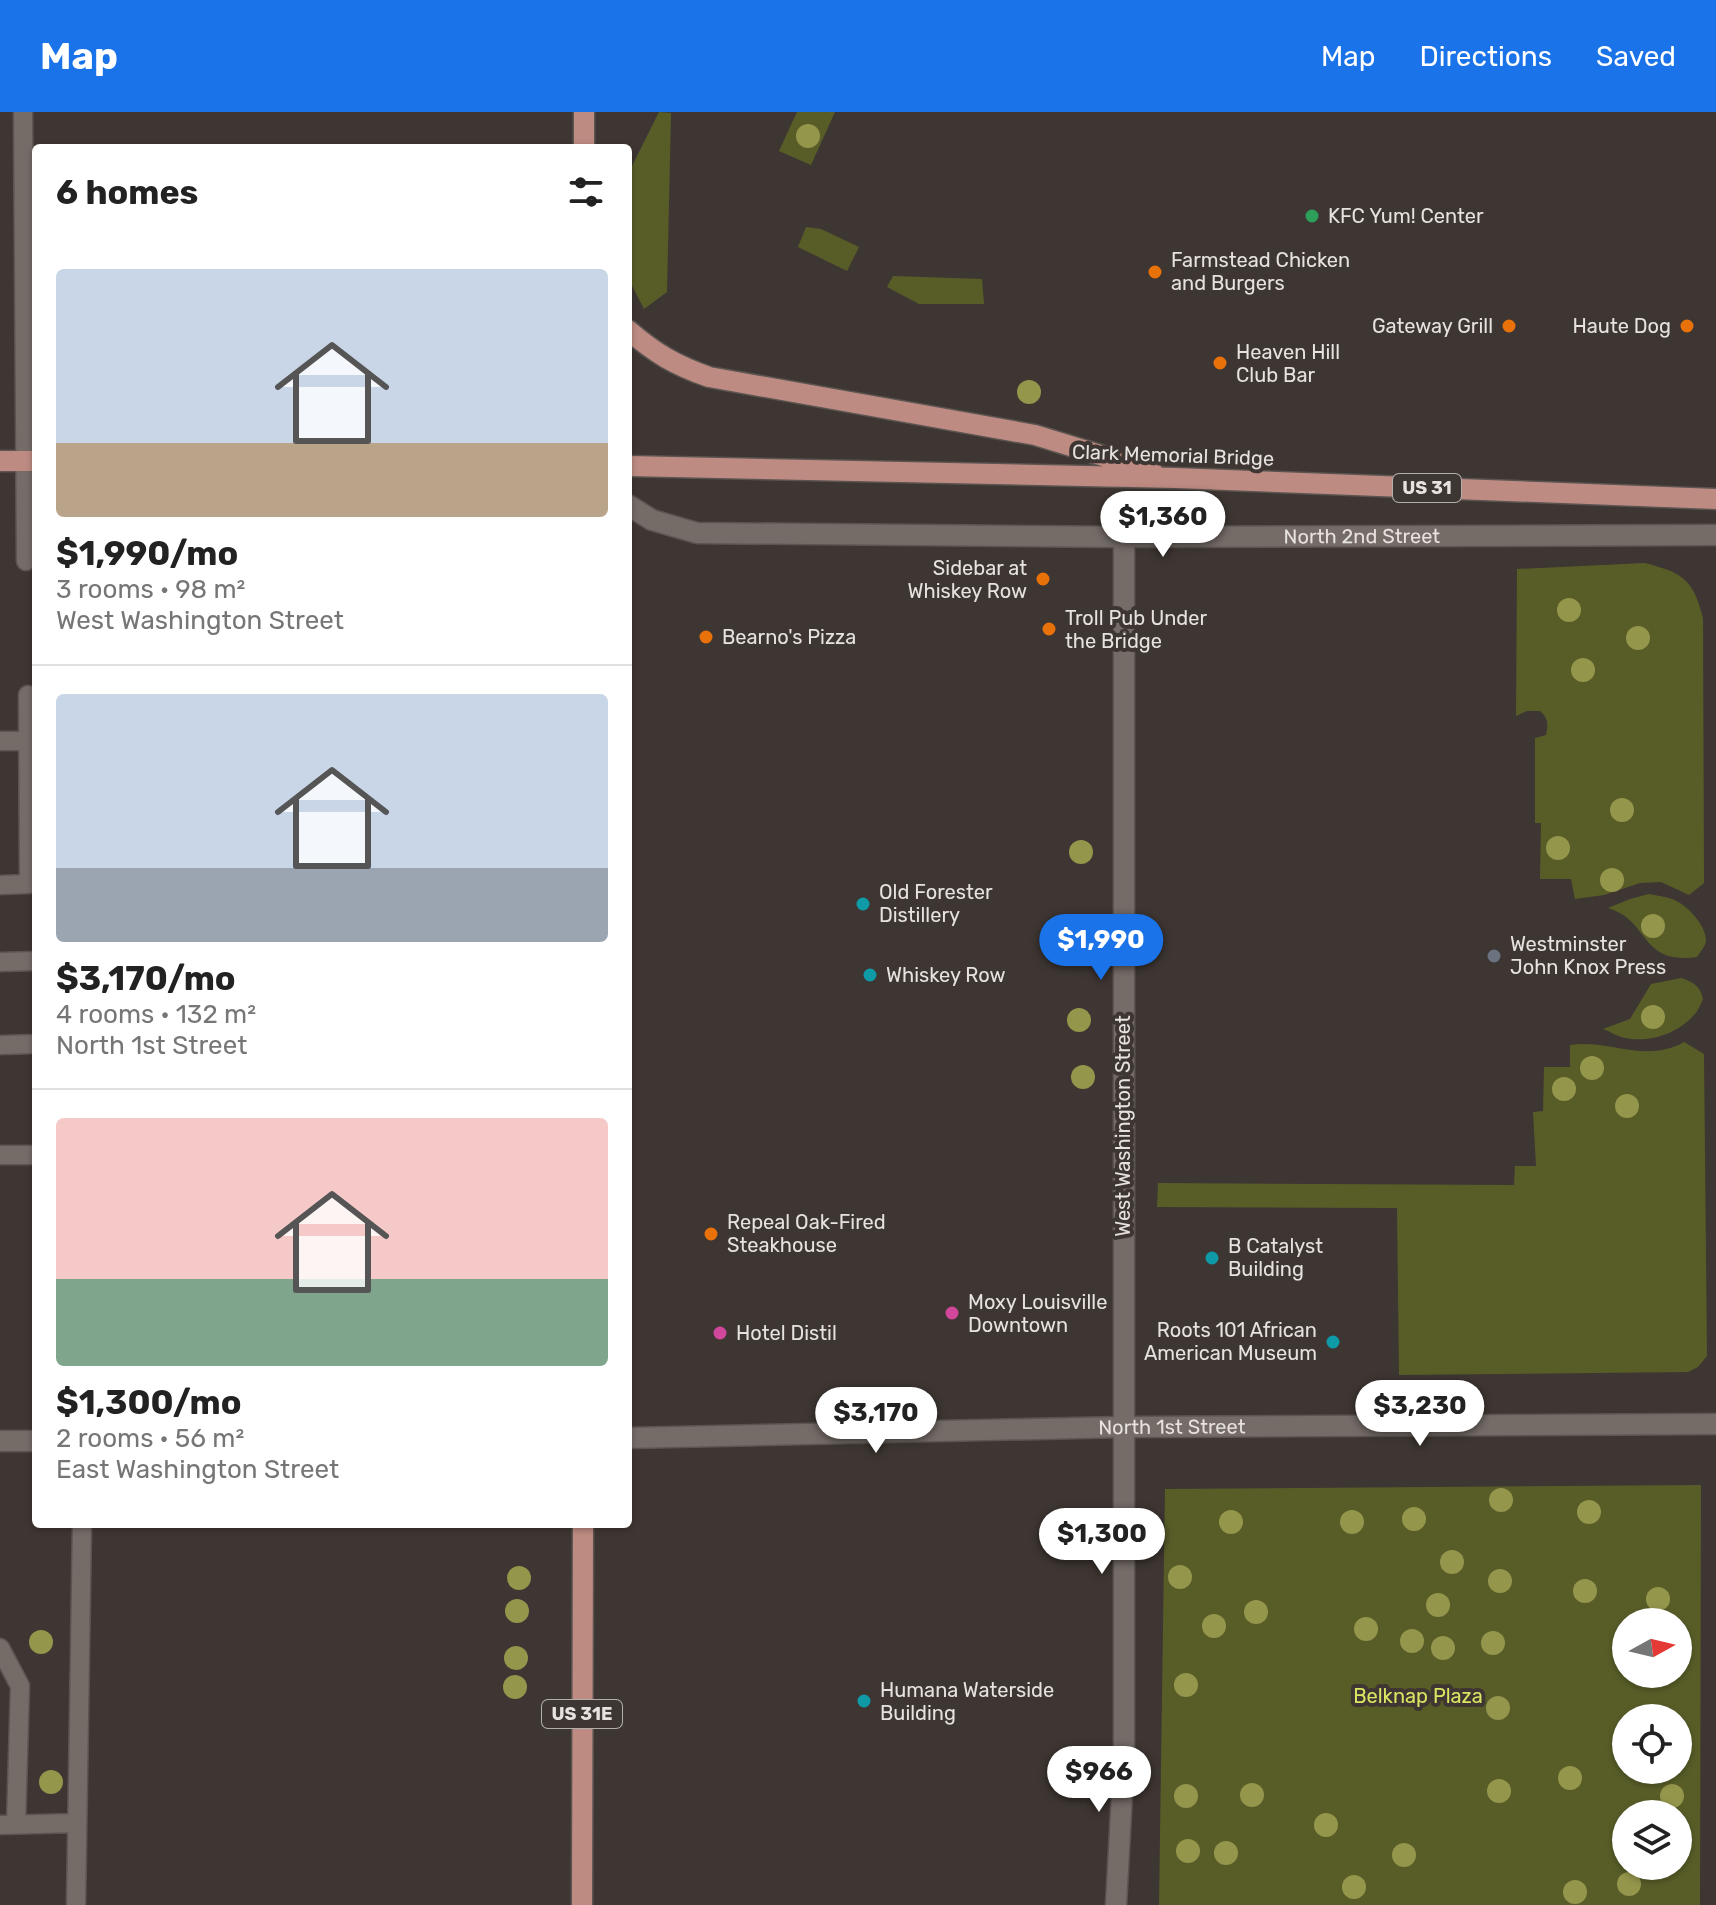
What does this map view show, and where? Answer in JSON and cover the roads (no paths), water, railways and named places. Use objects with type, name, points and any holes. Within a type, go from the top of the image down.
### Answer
[{"type":"main road","points":[[584,112],[584,144]]},
{"type":"main road","points":[[632,334],[652,351],[680,366],[720,379],[1035,435],[1175,478]]},
{"type":"main road","points":[[0,461],[31,461]]},
{"type":"main road","name":"Clark Memorial Bridge","points":[[632,466],[1175,478],[1716,499]]},
{"type":"main road","name":"US 31E","points":[[582,1905],[583,1528]]},
{"type":"street","name":"North 2nd Street","points":[[632,508],[652,520],[697,533],[1124,537],[1716,535]]},
{"type":"street","name":"West Washington Street","points":[[1116,1905],[1124,1757],[1124,537]]},
{"type":"street","name":"North 1st Street","points":[[632,1438],[1123,1427],[1716,1424]]},
{"type":"street","points":[[0,1441],[32,1441]]},
{"type":"lane","points":[[23,112],[31,461],[26,561]]},
{"type":"lane","points":[[0,885],[29,884],[28,695]]},
{"type":"lane","points":[[0,741],[28,741]]},
{"type":"lane","points":[[0,962],[32,961]]},
{"type":"lane","points":[[0,1045],[32,1044]]},
{"type":"lane","points":[[0,1155],[32,1155]]},
{"type":"lane","points":[[76,1905],[82,1528]]},
{"type":"lane","points":[[0,1648],[20,1686],[8,1824],[77,1823]]},
{"type":"place","name":"KFC Yum! Center","points":[[1312,216]]},
{"type":"place","name":"Farmstead Chicken and Burgers","points":[[1155,272]]},
{"type":"place","name":"Gateway Grill","points":[[1509,326]]},
{"type":"place","name":"Haute Dog","points":[[1687,326]]},
{"type":"place","name":"Heaven Hill Club Bar","points":[[1220,363]]},
{"type":"place","name":"Sidebar at Whiskey Row","points":[[1043,579]]},
{"type":"place","name":"Troll Pub Under the Bridge","points":[[1049,629]]},
{"type":"place","name":"Bearno's Pizza","points":[[706,637]]},
{"type":"place","name":"Old Forester Distillery","points":[[863,904]]},
{"type":"place","name":"Westminster John Knox Press","points":[[1494,956]]},
{"type":"place","name":"Whiskey Row","points":[[870,975]]},
{"type":"place","name":"Repeal Oak-Fired Steakhouse","points":[[711,1234]]},
{"type":"place","name":"B Catalyst Building","points":[[1212,1258]]},
{"type":"place","name":"Moxy Louisville Downtown","points":[[952,1313]]},
{"type":"place","name":"Hotel Distil","points":[[720,1333]]},
{"type":"place","name":"Roots 101 African American Museum","points":[[1333,1342]]},
{"type":"place","name":"Humana Waterside Building","points":[[864,1701]]},
{"type":"park label","name":"Belknap Plaza","points":[[1418,1696]]}]
